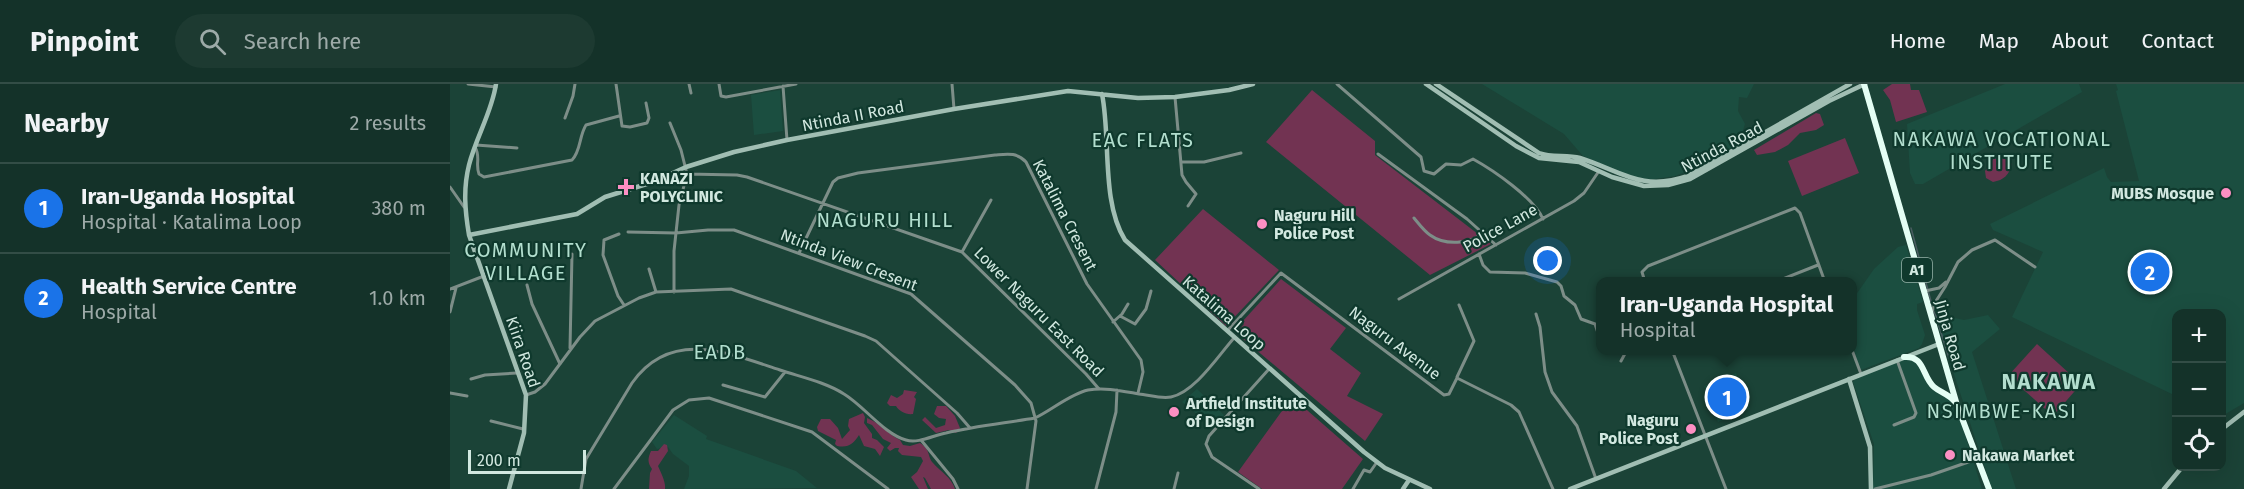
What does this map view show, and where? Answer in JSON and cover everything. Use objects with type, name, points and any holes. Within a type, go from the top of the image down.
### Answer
[{"type":"highway","name":"Jinja Road","points":[[1864,84],[1957,405],[1987,489]]},
{"type":"highway","points":[[1904,357],[1911,357],[1918,361],[1932,385],[1951,396],[1957,405]]},
{"type":"street","points":[[468,84],[496,85]]},
{"type":"street","points":[[565,118],[575,84]]},
{"type":"street","points":[[616,84],[619,116],[621,125],[624,127],[647,123],[649,118],[646,103]]},
{"type":"street","points":[[689,84],[691,93]]},
{"type":"street","points":[[719,84],[721,96],[726,97],[796,84]]},
{"type":"street","points":[[952,84],[954,109]]},
{"type":"street","name":"Ntinda II Road","points":[[469,235],[577,214],[605,197],[646,184],[686,167],[734,152],[787,141],[954,109],[1068,91],[1138,98],[1175,97],[1230,90],[1253,84]]},
{"type":"street","points":[[1337,84],[1421,157],[1423,171],[1434,174],[1446,164],[1461,165],[1473,159],[1528,198],[1543,219]]},
{"type":"street","name":"Ntinda Road","points":[[1426,84],[1523,150],[1539,158],[1579,162],[1643,181],[1668,181],[1688,176],[1851,84]]},
{"type":"street","name":"Ntinda Road","points":[[1436,84],[1539,153],[1550,156],[1578,157],[1628,182],[1644,186],[1681,183],[1864,84]]},
{"type":"street","name":"Kiira Road","points":[[496,85],[490,110],[467,175],[465,209],[469,235],[526,395],[525,429],[509,489]]},
{"type":"street","points":[[783,86],[787,141]]},
{"type":"street","name":"Katalima Loop","points":[[1102,94],[1112,203],[1122,234],[1134,249],[1377,462],[1430,489]]},
{"type":"street","points":[[1175,97],[1183,179],[1196,194],[1188,206]]},
{"type":"street","points":[[517,148],[476,146],[480,157],[477,168],[479,174],[484,177],[572,160],[577,155],[586,125],[619,116]]},
{"type":"street","points":[[670,123],[687,174],[679,205],[674,292]]},
{"type":"street","points":[[1182,162],[1204,162],[1242,153]]},
{"type":"street","points":[[1378,154],[1484,232],[1496,245]]},
{"type":"street","name":"Katalima Cresent","points":[[799,252],[833,182],[838,178],[849,174],[995,155],[1021,156],[1087,284],[1141,360],[1143,372],[1138,393]]},
{"type":"street","name":"Police Lane","points":[[1399,299],[1543,219],[1584,193],[1600,169]]},
{"type":"street","name":"Lower Naguru East Road","points":[[687,174],[737,175],[962,252],[1086,374],[1098,389]]},
{"type":"street","points":[[450,187],[465,209]]},
{"type":"street","points":[[962,252],[991,200]]},
{"type":"street","points":[[1644,277],[1642,272],[1648,266],[1792,209],[1797,209],[1823,277]]},
{"type":"street","points":[[1414,218],[1431,237],[1457,243],[1476,239],[1484,232]]},
{"type":"street","name":"Ntinda View Cresent","points":[[628,232],[676,233],[734,230],[911,294],[1021,391],[1031,403],[1035,418]]},
{"type":"street","points":[[619,234],[604,240],[603,255],[618,296],[624,305]]},
{"type":"street","points":[[1931,316],[1936,301],[1960,259],[1981,245],[1995,240],[2035,267]]},
{"type":"street","points":[[570,350],[572,254]]},
{"type":"street","points":[[1479,254],[1483,265],[1490,272],[1525,273],[1557,282],[1564,296],[1575,305],[1581,319],[1595,324],[1596,327]]},
{"type":"street","points":[[1788,277],[1818,265]]},
{"type":"street","points":[[649,269],[656,292]]},
{"type":"street","name":"Naguru Avenue","points":[[1227,331],[1281,273],[1444,395],[1449,394],[1457,378],[1516,409],[1553,489]]},
{"type":"street","points":[[450,289],[484,276]]},
{"type":"street","points":[[1923,291],[1939,288],[1947,281]]},
{"type":"street","points":[[527,285],[532,304],[560,364]]},
{"type":"street","points":[[450,312],[456,288]]},
{"type":"street","points":[[526,395],[535,392],[545,384],[570,350],[596,321],[624,305],[656,292],[731,289],[865,336],[892,355],[957,413],[970,428]]},
{"type":"street","points":[[1120,316],[1135,324],[1146,309],[1151,291]]},
{"type":"street","points":[[1113,322],[1128,304]]},
{"type":"street","points":[[1457,378],[1474,341],[1459,305]]},
{"type":"street","points":[[1536,314],[1540,327],[1545,372],[1552,392],[1577,426],[1596,479]]},
{"type":"street","points":[[581,489],[585,463],[638,375],[657,358],[675,351],[726,352],[828,386],[847,395],[897,437],[910,441],[970,428],[1035,418],[1078,393],[1098,389],[1170,397],[1185,391],[1234,338]]},
{"type":"street","points":[[1570,489],[1939,344]]},
{"type":"street","points":[[1621,362],[1625,355]]},
{"type":"street","points":[[1674,355],[1726,489]]},
{"type":"street","points":[[1854,355],[1861,374]]},
{"type":"street","points":[[1894,425],[1914,417],[1916,413],[1897,360]]},
{"type":"street","points":[[1259,489],[1212,457],[1206,444],[1209,436],[1269,369]]},
{"type":"street","points":[[723,385],[765,397],[785,372]]},
{"type":"street","points":[[471,379],[485,375],[519,373]]},
{"type":"street","points":[[1849,379],[1870,447],[1873,489],[1931,474],[1976,457]]},
{"type":"street","points":[[1096,489],[1116,412],[1117,390]]},
{"type":"street","points":[[450,393],[467,396]]},
{"type":"street","points":[[614,489],[673,410],[689,400],[709,398],[812,432],[888,489]]},
{"type":"street","points":[[2226,426],[2244,411]]},
{"type":"street","points":[[1027,489],[1035,435],[1035,418]]},
{"type":"street","points":[[491,421],[525,429]]},
{"type":"street","points":[[921,440],[953,479],[958,489]]},
{"type":"street","points":[[1353,489],[1364,470],[1370,472],[1377,462]]},
{"type":"street","points":[[2164,489],[2179,471]]},
{"type":"street","points":[[1174,489],[1178,473]]},
{"type":"street","points":[[1403,489],[1409,480]]},
{"type":"shaded area","points":[[1482,84],[1754,84],[1747,98],[1739,97],[1738,111],[1745,124],[1739,143],[1700,166],[1675,176],[1648,180],[1636,179],[1583,156],[1564,134]]},
{"type":"shaded area","points":[[1892,84],[1910,84],[1911,90],[1919,90],[1927,112],[1896,122],[1890,100],[1883,90]]},
{"type":"shaded area","points":[[2005,84],[2079,84],[2082,92],[1923,184],[1915,184],[1910,173],[1907,124]]},
{"type":"shaded area","points":[[2116,84],[2244,84],[2244,403],[2226,414],[2226,309],[2172,309],[2172,394],[2012,317],[2043,252],[1993,230],[1990,224],[2104,168],[2111,182],[2139,181],[2116,91],[2118,90]]},
{"type":"shaded area","points":[[780,90],[783,131],[754,135],[751,95]]},
{"type":"shaded area","points":[[1312,90],[1375,141],[1375,155],[1491,244],[1430,275],[1266,142]]},
{"type":"shaded area","points":[[1816,113],[1820,114],[1824,125],[1816,130],[1800,133],[1788,145],[1775,152],[1757,155],[1754,150]]},
{"type":"shaded area","points":[[1845,138],[1859,173],[1802,196],[1788,161]]},
{"type":"shaded area","points":[[2007,157],[2012,164],[2006,176],[1993,182],[1986,178],[1985,171],[1993,159]]},
{"type":"shaded area","points":[[1203,209],[1279,270],[1226,326],[1155,260]]},
{"type":"shaded area","points":[[1906,245],[1923,302],[1917,304],[1917,310],[1925,335],[1919,348],[1861,370],[1856,355],[1857,293],[1874,269],[1898,247]]},
{"type":"shaded area","points":[[1281,279],[1346,328],[1330,349],[1361,373],[1347,396],[1383,414],[1365,441],[1236,333],[1244,324],[1242,322]]},
{"type":"shaded area","points":[[1988,315],[2000,329],[1972,352],[2016,489],[1992,489],[1938,326],[1943,324],[1945,316],[1964,320]]},
{"type":"shaded area","points":[[2037,344],[2081,384],[2053,416],[2008,376]]},
{"type":"shaded area","points":[[1906,358],[1914,359],[1931,389],[1945,394],[1955,403],[1982,489],[1873,489],[1874,444],[1853,382],[1855,379]]},
{"type":"shaded area","points":[[1736,373],[1750,409],[1718,422],[1704,386]]},
{"type":"shaded area","points":[[1197,389],[1224,415],[1213,427],[1182,402]]},
{"type":"shaded area","points":[[904,390],[917,392],[914,397],[916,399],[913,414],[903,412],[887,403],[891,395],[897,398],[903,394]]},
{"type":"shaded area","points":[[1292,397],[1363,459],[1342,489],[1262,489],[1238,472]]},
{"type":"shaded area","points":[[937,406],[946,406],[955,416],[960,428],[956,433],[949,430],[936,433],[922,420],[925,417],[936,428],[945,425],[946,419],[934,414]]},
{"type":"shaded area","points":[[863,413],[864,423],[872,434],[872,438],[884,447],[880,456],[875,449],[864,446],[859,435],[850,445],[837,446],[836,440],[818,431],[817,427],[821,419],[830,419],[838,428],[842,439],[850,430],[849,419]]},
{"type":"shaded area","points":[[674,415],[707,436],[706,439],[796,471],[817,488],[684,489],[689,476],[689,466],[673,454],[668,447],[657,449],[652,442]]},
{"type":"shaded area","points":[[867,418],[900,440],[903,445],[910,446],[920,443],[955,489],[931,489],[923,477],[928,489],[919,489],[911,477],[923,461],[921,457],[902,455],[898,451],[899,448],[890,451],[887,448],[891,443],[883,439],[872,425],[867,423]]},
{"type":"shaded area","points":[[664,444],[667,445],[668,451],[658,466],[665,489],[649,489],[652,469],[649,456],[651,451],[658,451]]},
{"type":"waterway","points":[[1911,228],[1932,305]]},
{"type":"waterway","points":[[1933,310],[1939,322]]},
{"type":"waterway","points":[[1939,326],[1949,358]]},
{"type":"place","name":"KANAZI POLYCLINIC","points":[[626,187]]},
{"type":"place","name":"MUBS Mosque","points":[[2226,193]]},
{"type":"place","name":"Naguru Hill Police Post","points":[[1262,224]]},
{"type":"place","name":"Health Service Centre","points":[[2150,272]]},
{"type":"place","name":"Iran-Uganda Hospital","points":[[1727,397]]},
{"type":"place","name":"Artfield Institute of Design","points":[[1174,412]]},
{"type":"place","name":"Naguru Police Post","points":[[1691,429]]},
{"type":"place","name":"Nakawa Market","points":[[1950,455]]},
{"type":"district","name":"EAC FLATS","points":[[1143,140]]},
{"type":"district","name":"NAKAWA VOCATIONAL INSTITUTE","points":[[2002,150]]},
{"type":"district","name":"NAGURU HILL","points":[[885,220]]},
{"type":"district","name":"COMMUNITY VILLAGE","points":[[526,262]]},
{"type":"district","name":"EADB","points":[[720,352]]},
{"type":"district","name":"NAKAWA","points":[[2049,381]]},
{"type":"district","name":"NSIMBWE-KASI","points":[[2002,411]]}]
